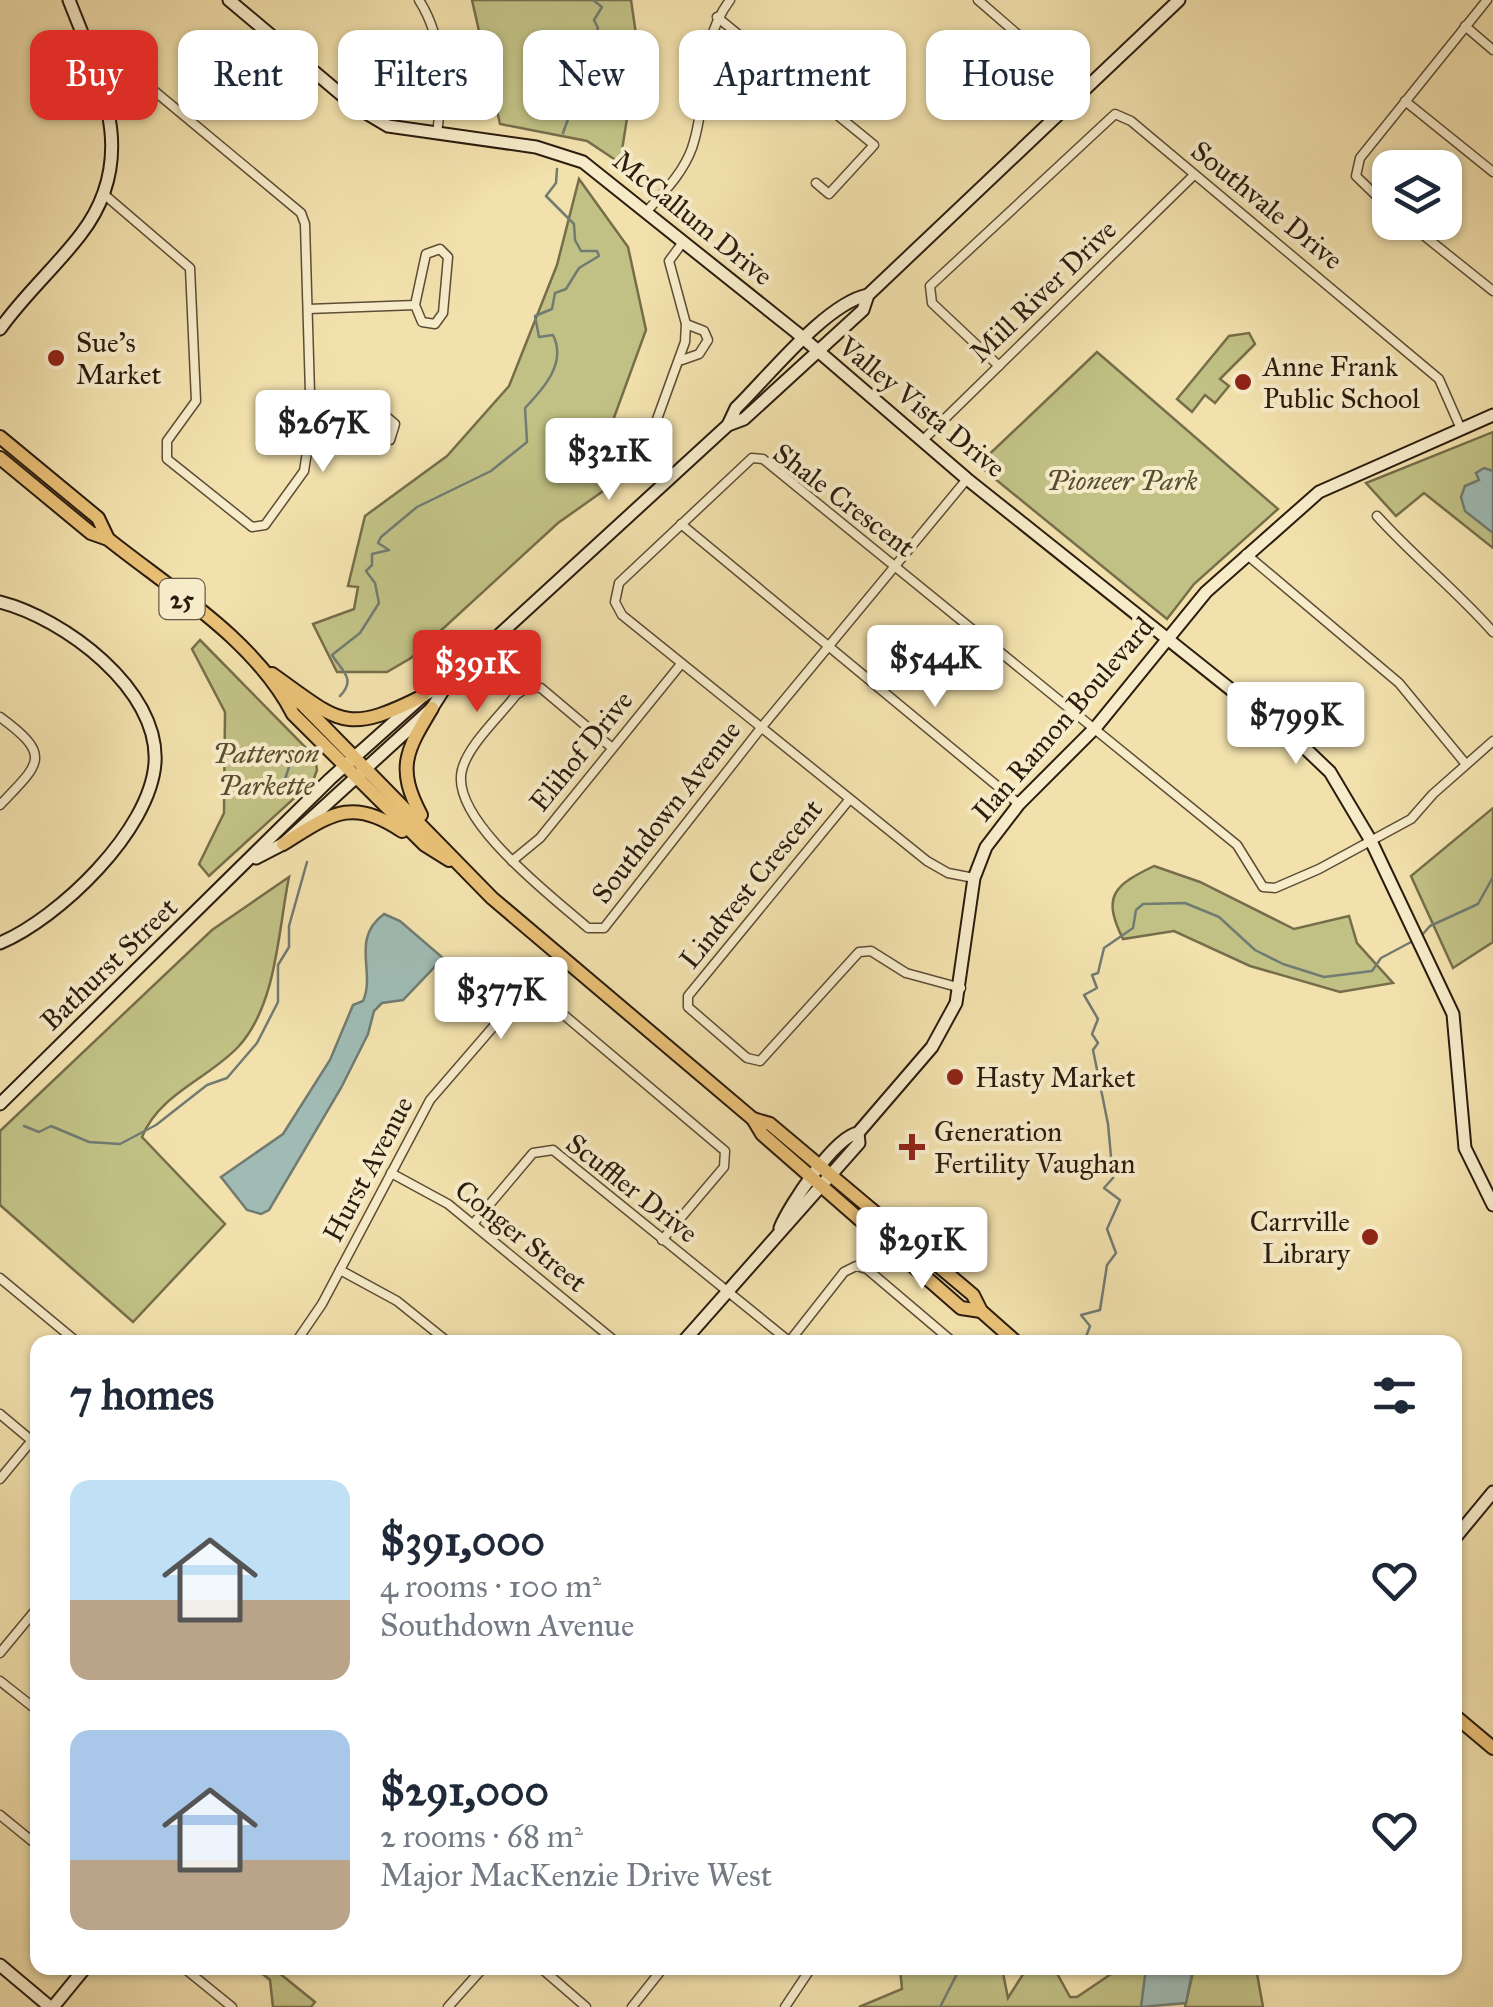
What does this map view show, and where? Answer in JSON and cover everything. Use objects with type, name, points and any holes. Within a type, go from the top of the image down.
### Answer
[{"type":"main road","name":"25","points":[[0,438],[98,518],[108,540]]},
{"type":"main road","name":"25","points":[[0,458],[91,534],[108,540],[254,661],[282,693],[302,704],[351,762],[430,830],[458,865]]},
{"type":"main road","points":[[254,661],[334,718],[363,722],[423,696]]},
{"type":"main road","points":[[430,830],[411,796],[404,770],[407,750],[432,708]]},
{"type":"main road","name":"25","points":[[362,772],[425,846],[458,865],[754,1119],[762,1134],[816,1184],[961,1308],[981,1311]]},
{"type":"main road","points":[[283,844],[330,816],[355,811],[384,819],[425,846]]},
{"type":"main road","name":"25","points":[[754,1119],[770,1124],[973,1295],[981,1311],[1008,1335]]},
{"type":"main road","points":[[1462,1722],[1493,1748]]},
{"type":"street","points":[[69,0],[81,30]]},
{"type":"street","name":"McCallum Drive","points":[[229,0],[356,107],[388,126],[522,144],[582,162],[816,352]]},
{"type":"street","points":[[419,0],[436,38],[440,70],[436,134]]},
{"type":"street","points":[[647,211],[684,167],[702,104],[704,59],[717,17],[730,0]]},
{"type":"street","points":[[978,0],[1013,30]]},
{"type":"street","name":"Bathurst Street","points":[[1090,84],[1179,0]]},
{"type":"street","points":[[1372,194],[1362,186],[1356,168],[1487,0]]},
{"type":"street","points":[[717,17],[874,146],[828,194],[816,183]]},
{"type":"street","points":[[1465,26],[1493,50]]},
{"type":"street","points":[[106,196],[190,268],[196,401],[167,441],[166,459],[252,526],[265,524],[304,471],[312,427],[301,212],[158,93]]},
{"type":"street","points":[[1405,101],[1493,172]]},
{"type":"street","name":"Southvale Drive","points":[[999,366],[932,303],[930,286],[1115,114],[1132,121],[1439,380],[1460,429]]},
{"type":"street","points":[[2,322],[82,233],[106,196],[113,150],[111,120]]},
{"type":"street","name":"Bathurst Street","points":[[728,425],[744,420],[863,310],[868,294],[1052,120]]},
{"type":"street","name":"Mill River Drive","points":[[923,440],[1194,175]]},
{"type":"street","points":[[1429,240],[1493,291]]},
{"type":"street","points":[[644,455],[666,389],[682,360],[686,324],[669,261],[683,242]]},
{"type":"street","points":[[440,249],[448,257],[443,313],[435,324],[422,322],[415,305],[426,254],[440,249]]},
{"type":"street","name":"Bathurst Street","points":[[0,1104],[351,762],[423,696],[450,680],[728,425],[736,408],[804,340],[851,298],[868,294]]},
{"type":"street","points":[[308,310],[415,305]]},
{"type":"street","points":[[682,360],[699,354],[708,340],[704,331],[686,324]]},
{"type":"street","name":"Valley Vista Drive","points":[[816,352],[1330,772],[1371,841],[1452,1014],[1465,1148],[1493,1205]]},
{"type":"street","points":[[312,427],[360,429],[376,441],[390,440],[395,424],[381,412],[371,413],[360,429]]},
{"type":"street","name":"Ilan Ramon Boulevard","points":[[689,1335],[780,1228],[786,1210],[859,1143],[858,1132],[932,1046],[960,988],[974,878],[986,847],[1019,804],[1096,727],[1167,638],[1246,554],[1328,486],[1493,415]]},
{"type":"street","name":"Shale Crescent","points":[[974,878],[948,873],[927,861],[681,664],[622,615],[615,602],[619,583],[752,458],[763,459],[1237,844],[1263,888],[1290,882],[1371,841]]},
{"type":"street","name":"Southdown Avenue","points":[[610,747],[541,688],[528,687],[516,695],[462,766],[462,799],[512,861],[588,928],[604,928],[760,728],[967,479]]},
{"type":"street","points":[[1377,516],[1414,558],[1461,596],[1493,632]]},
{"type":"street","points":[[680,524],[1019,804]]},
{"type":"street","points":[[1246,554],[1399,683],[1465,763]]},
{"type":"street","points":[[0,602],[31,610],[72,632],[126,686],[149,732],[155,762],[144,807],[114,850],[52,912],[0,943]]},
{"type":"street","name":"Elihof Drive","points":[[512,861],[540,838],[681,664]]},
{"type":"street","name":"Bathurst Street","points":[[252,860],[283,844],[432,708],[450,680]]},
{"type":"street","points":[[0,717],[32,743],[38,754],[37,766],[0,806]]},
{"type":"street","points":[[1371,841],[1411,819],[1465,763],[1493,741]]},
{"type":"street","name":"Lindvest Crescent","points":[[849,800],[688,996],[688,1007],[747,1058],[760,1062],[859,952],[871,951],[906,973],[960,988]]},
{"type":"street","name":"Hurst Avenue","points":[[300,1335],[436,1092],[517,995],[533,990],[726,1152],[725,1165],[662,1240]]},
{"type":"street","name":"Scuffler Drive","points":[[473,1224],[532,1154],[547,1148],[781,1335]]},
{"type":"street","name":"Conger Street","points":[[392,1172],[435,1195],[608,1335]]},
{"type":"street","points":[[794,1335],[844,1272],[860,1266],[945,1335]]},
{"type":"street","points":[[340,1270],[397,1301],[439,1335]]},
{"type":"street","points":[[0,1278],[69,1335]]},
{"type":"street","points":[[0,1414],[30,1433]]},
{"type":"street","points":[[0,1479],[30,1441]]},
{"type":"street","points":[[1462,1530],[1493,1492]]},
{"type":"street","points":[[0,1653],[30,1617]]},
{"type":"street","points":[[0,1681],[30,1704]]},
{"type":"street","points":[[0,1815],[30,1839]]},
{"type":"street","points":[[0,1965],[51,2007],[79,1975]]},
{"type":"street","points":[[193,1975],[232,2007]]},
{"type":"street","points":[[448,2007],[478,1975]]},
{"type":"street","points":[[549,1975],[586,2007]]},
{"type":"street","points":[[632,2007],[657,1975]]},
{"type":"street","points":[[785,2007],[806,1975]]},
{"type":"green space","points":[[472,0],[631,0],[635,30],[523,30],[523,120],[627,120],[620,163],[587,141],[500,124],[503,30],[479,30]]},
{"type":"green space","points":[[579,179],[628,247],[646,330],[600,456],[623,477],[558,523],[411,658],[387,672],[337,672],[313,624],[354,609],[358,587],[348,586],[365,516],[447,456],[509,386],[557,265]]},
{"type":"green space","points":[[1249,333],[1255,344],[1220,379],[1229,386],[1215,403],[1205,395],[1192,412],[1177,399],[1229,336]]},
{"type":"green space","name":"Pioneer Park","points":[[1097,352],[1278,509],[1194,584],[1167,619],[978,465]]},
{"type":"green space","points":[[1493,432],[1493,548],[1424,493],[1396,516],[1366,483]]},
{"type":"green space","name":"Patterson Parkette","points":[[200,640],[315,757],[317,770],[313,781],[209,876],[199,864],[224,813],[225,712],[192,649]]},
{"type":"green space","points":[[1493,808],[1493,942],[1453,968],[1411,876]]},
{"type":"green space","points":[[1154,866],[1200,882],[1294,929],[1349,916],[1357,943],[1393,983],[1340,992],[1250,966],[1174,931],[1123,939],[1113,912],[1116,893],[1130,879]]},
{"type":"green space","points":[[289,877],[274,966],[251,1030],[226,1058],[160,1109],[142,1137],[225,1224],[133,1322],[0,1205],[0,1131],[212,930]]},
{"type":"green space","points":[[264,1975],[282,1975],[315,2002],[311,2007],[273,2007],[270,1980]]},
{"type":"green space","points":[[901,1975],[1003,1975],[1008,1998],[1023,1975],[1058,1975],[1070,1997],[1077,1997],[1110,1975],[1148,1975],[1144,2007],[859,2007],[902,1989]]},
{"type":"green space","points":[[1192,1975],[1257,1975],[1263,2007],[1185,2007]]},
{"type":"water","points":[[1484,468],[1493,471],[1493,533],[1465,511],[1461,497],[1465,486],[1479,480],[1476,473]]},
{"type":"water","points":[[384,914],[400,921],[443,958],[403,1000],[382,1003],[374,1011],[368,1034],[341,1088],[269,1210],[261,1214],[247,1210],[221,1177],[283,1134],[330,1060],[353,1005],[363,1001],[368,934]]},
{"type":"water","points":[[1145,1975],[1192,1975],[1186,2003],[1141,2007]]},
{"type":"waterway","points":[[563,133],[572,108],[591,95],[589,79],[600,78],[609,63],[601,51],[594,65],[585,62],[598,28],[594,20],[602,7],[593,0]]},
{"type":"waterway","points":[[340,696],[347,680],[332,655],[360,633],[379,603],[375,583],[366,571],[372,565],[372,554],[389,550],[378,543],[381,537],[417,507],[491,471],[527,442],[525,408],[546,383],[557,355],[553,335],[539,337],[535,316],[552,309],[555,293],[566,289],[579,268],[599,256],[597,251],[581,251],[575,240],[574,224],[546,196],[556,183],[557,169]]},
{"type":"waterway","points":[[282,789],[294,751]]},
{"type":"waterway","points":[[24,1126],[39,1132],[51,1126],[89,1142],[120,1144],[156,1125],[207,1085],[227,1078],[257,1043],[278,1002],[278,965],[289,947],[289,926],[307,862]]},
{"type":"waterway","points":[[1422,935],[1430,926],[1478,904],[1493,877]]},
{"type":"waterway","points":[[1087,1335],[1090,1326],[1081,1315],[1100,1310],[1107,1265],[1116,1253],[1107,1229],[1120,1200],[1104,1188],[1113,1178],[1108,1124],[1093,1050],[1098,1043],[1092,1034],[1098,1019],[1084,995],[1097,988],[1092,975],[1098,973],[1104,948],[1133,928],[1136,910],[1143,904],[1185,903],[1219,917],[1255,950],[1324,977],[1372,971],[1381,958],[1411,942]]},
{"type":"waterway","points":[[940,2007],[956,1975]]},
{"type":"place","name":"Sue's Market","points":[[56,358]]},
{"type":"place","name":"Anne Frank Public School","points":[[1243,382]]},
{"type":"place","name":"Hasty Market","points":[[955,1077]]},
{"type":"place","name":"Generation Fertility Vaughan","points":[[912,1147]]},
{"type":"place","name":"Carrville Library","points":[[1370,1237]]}]
